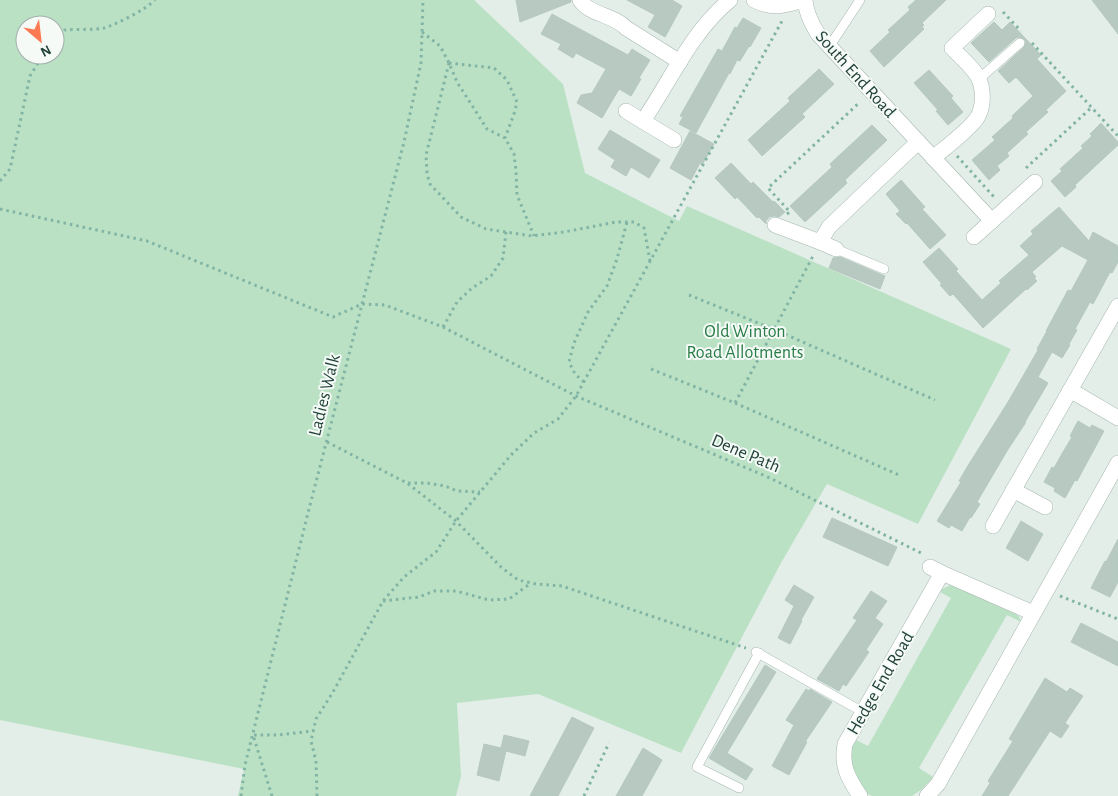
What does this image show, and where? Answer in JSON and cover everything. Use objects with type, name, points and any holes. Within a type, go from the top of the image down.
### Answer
[{"type":"street","points":[[580,0],[591,11],[622,23],[626,28],[680,62]]},
{"type":"street","points":[[643,121],[704,27],[730,0]]},
{"type":"street","points":[[754,0],[763,5],[773,6],[800,1]]},
{"type":"street","name":"South End Road","points":[[800,1],[806,8],[812,25],[818,34],[992,221]]},
{"type":"street","points":[[933,158],[971,125],[980,113],[983,99],[979,79],[952,48],[993,10]]},
{"type":"street","points":[[626,111],[674,140]]},
{"type":"street","points":[[820,242],[829,226],[918,142]]},
{"type":"street","points":[[974,237],[1034,182]]},
{"type":"street","points":[[775,225],[836,249]]},
{"type":"street","points":[[993,526],[1118,306]]},
{"type":"street","points":[[1070,390],[1118,418]]},
{"type":"street","points":[[927,796],[938,784],[1118,462]]},
{"type":"street","points":[[1013,490],[1044,507]]},
{"type":"street","points":[[932,565],[1036,608]]},
{"type":"street","name":"Hedge End Road","points":[[860,796],[847,774],[843,759],[845,744],[863,712],[932,565]]},
{"type":"lane","points":[[830,47],[860,0]]},
{"type":"lane","points":[[979,79],[1023,39]]},
{"type":"lane","points":[[836,249],[884,269]]},
{"type":"lane","points":[[739,788],[697,767],[758,653],[863,712]]},
{"type":"path","points":[[65,30],[104,28],[149,6],[155,0]]},
{"type":"path","name":"Ladies Walk","points":[[241,796],[245,765],[404,142],[420,63],[423,0]]},
{"type":"path","points":[[317,796],[316,761],[310,740],[316,719],[383,601],[404,577],[436,552],[456,521],[511,455],[534,432],[558,419],[576,396],[650,261],[800,1]]},
{"type":"path","points":[[993,10],[1023,39]]},
{"type":"path","points":[[421,32],[440,46],[457,82],[487,130],[505,138],[514,154],[517,195],[534,236]]},
{"type":"path","points":[[1032,43],[1118,136]]},
{"type":"path","points":[[449,63],[494,68],[507,80],[517,102],[505,138]]},
{"type":"path","points":[[449,63],[426,154],[427,174],[430,184],[461,217],[486,229],[534,236],[616,222],[634,222],[644,228],[650,261]]},
{"type":"path","points":[[0,181],[10,169],[30,76],[37,65]]},
{"type":"path","points":[[775,225],[790,212],[768,188],[872,92]]},
{"type":"path","points":[[1026,168],[1092,107]]},
{"type":"path","points":[[948,146],[994,196],[1000,192]]},
{"type":"path","points":[[0,209],[147,241],[333,317],[362,304]]},
{"type":"path","points":[[584,382],[575,374],[569,362],[574,343],[588,312],[608,286],[618,259],[626,222]]},
{"type":"path","points":[[443,327],[457,302],[472,288],[491,276],[503,258],[506,232]]},
{"type":"path","points":[[735,403],[820,242]]},
{"type":"path","points":[[689,295],[773,329],[935,400]]},
{"type":"path","name":"Dene Path","points":[[362,304],[385,305],[443,327],[576,396],[770,478],[932,565]]},
{"type":"path","points":[[652,369],[899,475]]},
{"type":"path","points":[[327,442],[407,482],[456,521],[501,567],[518,580],[562,586],[758,653]]},
{"type":"path","points":[[407,482],[445,486],[457,491],[481,492]]},
{"type":"path","points":[[383,601],[419,596],[434,591],[456,591],[489,600],[508,599],[531,583]]},
{"type":"path","points":[[1036,608],[1060,596],[1118,619]]},
{"type":"path","points":[[272,796],[253,735],[278,735],[313,731]]},
{"type":"path","points":[[584,796],[609,743]]},
{"type":"green space","name":"Old Winton Road Allotments","points":[[0,0],[474,0],[563,84],[585,173],[679,221],[687,206],[1011,349],[918,524],[827,484],[781,563],[681,753],[538,694],[457,703],[461,776],[456,796],[238,796],[244,769],[0,720]]},
{"type":"green space","points":[[951,585],[1019,616],[1021,622],[1007,615],[919,768],[933,777],[922,789],[912,796],[872,796],[866,793],[852,774],[849,751],[854,740],[868,746],[951,598],[940,592]]},
{"type":"building","points":[[516,0],[571,0],[571,2],[520,22]]},
{"type":"building","points":[[627,0],[672,0],[682,6],[665,37],[648,27],[655,15]]},
{"type":"building","points":[[916,0],[946,0],[922,23],[924,29],[884,67],[870,51],[890,32],[888,30],[910,10],[908,7]]},
{"type":"building","points":[[1092,0],[1118,0],[1118,34]]},
{"type":"building","points":[[552,14],[628,55],[632,49],[650,60],[631,96],[619,89],[602,118],[577,103],[581,95],[592,93],[606,69],[576,53],[573,58],[558,49],[561,44],[541,34]]},
{"type":"building","points":[[743,18],[761,28],[740,61],[737,60],[696,133],[679,124],[683,117],[680,116],[718,49],[722,51],[735,27],[737,28]]},
{"type":"building","points":[[994,22],[1002,30],[1010,22],[1041,55],[1037,59],[1066,91],[1046,110],[1048,112],[1026,132],[1028,134],[1007,153],[1009,156],[997,166],[1000,170],[989,180],[972,160],[995,140],[992,137],[1033,96],[1016,77],[1009,83],[998,71],[1024,47],[1026,42],[1024,39],[1016,38],[989,62],[971,43]]},
{"type":"building","points":[[819,69],[834,84],[802,114],[805,117],[762,156],[748,140],[790,101],[788,98]]},
{"type":"building","points":[[929,70],[953,96],[951,98],[963,112],[948,125],[936,111],[938,110],[914,83]]},
{"type":"building","points":[[1101,123],[1118,142],[1118,145],[1075,185],[1076,187],[1065,197],[1051,181],[1062,171],[1060,169],[1083,148],[1081,146],[1092,136],[1090,134]]},
{"type":"building","points":[[872,125],[887,140],[845,180],[847,183],[805,222],[790,206],[832,167],[830,164]]},
{"type":"building","points":[[610,130],[660,160],[649,178],[631,167],[626,176],[611,167],[615,160],[598,149]]},
{"type":"building","points":[[690,131],[714,144],[702,165],[700,163],[691,180],[670,168]]},
{"type":"building","points":[[731,163],[751,184],[753,182],[785,212],[779,217],[769,217],[766,224],[759,217],[757,218],[737,197],[735,199],[715,178]]},
{"type":"building","points":[[901,180],[925,207],[922,209],[946,235],[930,249],[907,223],[896,214],[900,211],[886,194]]},
{"type":"building","points":[[1059,207],[1089,241],[1093,232],[1118,246],[1118,262],[1112,273],[1110,272],[1093,304],[1090,302],[1062,358],[1052,352],[1038,377],[1048,383],[977,502],[980,504],[962,531],[951,525],[949,528],[937,521],[1038,350],[1068,290],[1071,291],[1088,260],[1062,246],[1032,272],[1037,281],[983,328],[953,294],[950,296],[940,285],[942,284],[923,262],[939,248],[958,269],[956,271],[982,300],[1001,283],[999,281],[1029,255],[1020,246],[1033,234],[1031,231]]},
{"type":"building","points":[[840,257],[885,276],[880,289],[829,268],[833,258]]},
{"type":"building","points":[[1078,421],[1090,428],[1092,425],[1104,431],[1077,481],[1075,480],[1065,498],[1054,491],[1055,488],[1044,482],[1072,437],[1070,436]]},
{"type":"building","points":[[832,518],[897,547],[888,566],[823,537]]},
{"type":"building","points":[[1021,521],[1043,534],[1028,561],[1006,548]]},
{"type":"building","points":[[1118,539],[1118,582],[1110,597],[1091,588]]},
{"type":"building","points":[[794,585],[814,597],[790,644],[778,638],[794,606],[785,600]]},
{"type":"building","points":[[871,591],[887,601],[875,618],[883,624],[866,650],[869,652],[846,686],[843,684],[839,691],[817,679],[857,620],[853,618]]},
{"type":"building","points":[[1081,623],[1118,642],[1118,666],[1071,642]]},
{"type":"building","points":[[765,665],[776,672],[727,753],[753,769],[746,780],[709,758]]},
{"type":"building","points":[[1045,678],[1067,692],[1070,688],[1083,696],[1065,723],[1069,726],[1061,738],[1050,731],[1008,796],[982,796],[990,783],[988,781],[1013,741],[1009,739]]},
{"type":"building","points":[[806,689],[809,691],[810,689],[832,702],[805,742],[807,742],[789,775],[772,766],[794,725],[786,720]]},
{"type":"building","points":[[572,717],[594,728],[558,796],[530,796]]},
{"type":"building","points":[[504,735],[529,741],[525,756],[506,751],[499,781],[477,775],[484,744],[501,748]]},
{"type":"building","points":[[643,748],[662,760],[642,796],[616,796]]}]
